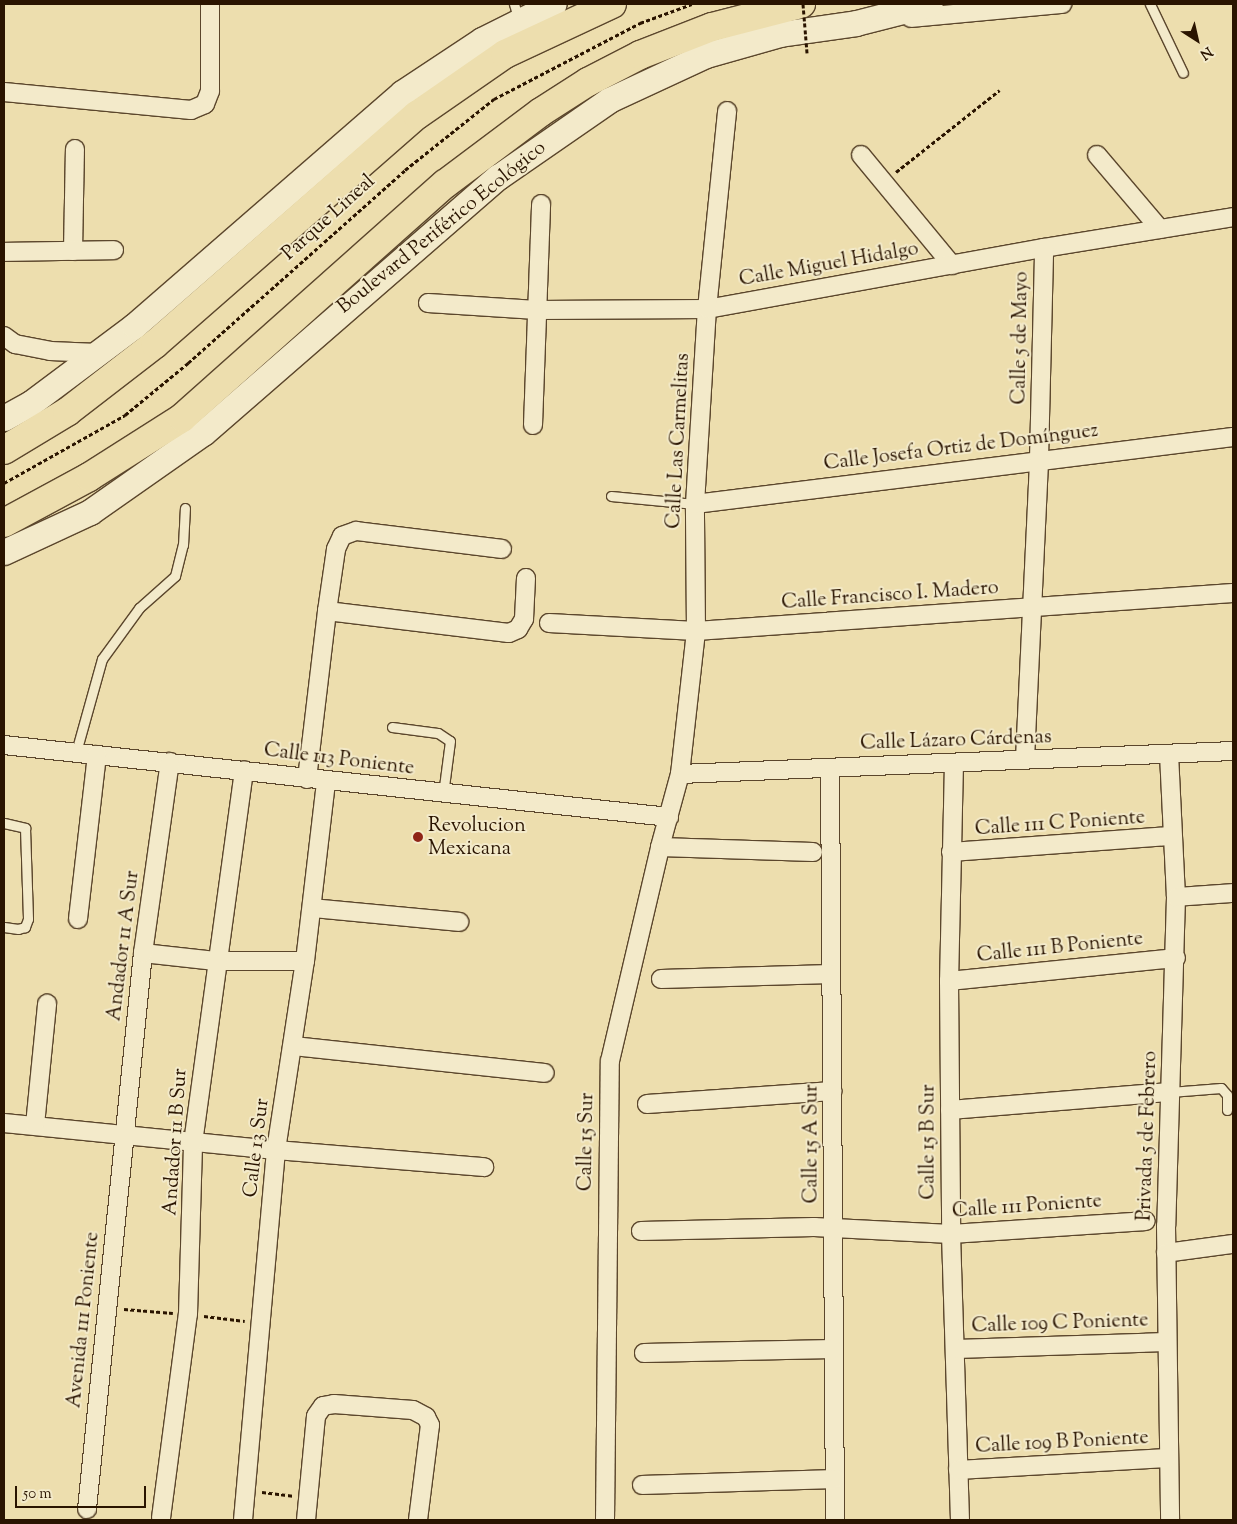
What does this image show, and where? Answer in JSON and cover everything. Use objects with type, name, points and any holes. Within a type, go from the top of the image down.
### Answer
[{"type":"highway","points":[[4,450],[67,412],[155,344],[417,115],[505,54],[612,4]]},
{"type":"highway","name":"Boulevard Periférico Ecológico","points":[[4,523],[90,477],[182,418],[445,184],[541,112],[640,55],[712,27],[802,4]]},
{"type":"street","points":[[4,92],[191,110],[205,104],[210,91],[210,4]]},
{"type":"street","points":[[4,418],[31,403],[134,326],[402,93],[473,45],[517,12],[554,4]]},
{"type":"street","name":"Boulevard Periférico Ecológico","points":[[4,552],[90,512],[203,432],[498,177],[609,100],[706,55],[780,34],[856,23],[930,4]]},
{"type":"street","points":[[856,23],[1062,4]]},
{"type":"street","name":"Calle Las Carmelitas","points":[[680,774],[696,631],[695,504],[707,309],[727,111]]},
{"type":"street","points":[[73,251],[75,149]]},
{"type":"street","points":[[862,155],[952,265]]},
{"type":"street","points":[[1097,155],[1160,229]]},
{"type":"street","points":[[533,425],[541,204]]},
{"type":"street","name":"Calle Miguel Hidalgo","points":[[428,303],[537,310],[707,309],[1044,248],[1233,217]]},
{"type":"street","name":"Calle 5 de Mayo","points":[[1025,760],[1039,459],[1044,248]]},
{"type":"street","points":[[4,252],[114,250]]},
{"type":"street","points":[[4,336],[15,344],[50,351],[98,353]]},
{"type":"street","name":"Calle Josefa Ortiz de Domínguez","points":[[695,504],[1039,459],[1233,437]]},
{"type":"street","points":[[307,779],[327,611],[336,549],[342,536],[356,531],[502,549]]},
{"type":"street","points":[[327,611],[509,633],[518,629],[524,619],[526,578]]},
{"type":"street","name":"Calle Francisco I. Madero","points":[[549,623],[696,631],[1233,593]]},
{"type":"street","name":"Calle 113 Poniente","points":[[4,744],[244,770],[326,782],[669,817]]},
{"type":"street","name":"Calle Lázaro Cárdenas","points":[[680,774],[1233,751]]},
{"type":"street","points":[[78,919],[97,754]]},
{"type":"street","name":"Privada 5 de Febrero","points":[[1169,754],[1171,836],[1176,897],[1176,958],[1170,1092],[1165,1342],[1170,1520]]},
{"type":"street","name":"Andador 11 A Sur","points":[[125,1134],[143,953],[170,762]]},
{"type":"street","name":"Calle 15 B Sur","points":[[954,762],[949,981],[950,1110],[951,1234],[960,1520]]},
{"type":"street","name":"Calle 15 A Sur","points":[[830,768],[835,1520]]},
{"type":"street","name":"Andador 11 B Sur","points":[[160,1518],[188,1314],[194,1143],[216,961],[244,770]]},
{"type":"street","name":"Calle 15 Sur","points":[[605,1520],[610,1061],[660,847],[680,774]]},
{"type":"street","name":"Calle 13 Sur","points":[[243,1520],[276,1150],[305,961],[326,782]]},
{"type":"street","name":"Calle 111 C Poniente","points":[[951,852],[1171,836]]},
{"type":"street","points":[[660,847],[812,852]]},
{"type":"street","points":[[1176,897],[1233,892]]},
{"type":"street","points":[[312,908],[459,922]]},
{"type":"street","points":[[143,953],[216,961],[305,961]]},
{"type":"street","name":"Calle 111 B Poniente","points":[[949,981],[1176,958]]},
{"type":"street","points":[[661,979],[831,974]]},
{"type":"street","points":[[35,1125],[47,1004]]},
{"type":"street","points":[[293,1046],[545,1073]]},
{"type":"street","points":[[647,1104],[833,1091]]},
{"type":"street","points":[[950,1110],[1170,1092]]},
{"type":"street","points":[[4,1123],[125,1134],[194,1143],[484,1167]]},
{"type":"street","name":"Avenida 111 Poniente","points":[[87,1509],[125,1134]]},
{"type":"street","name":"Calle 111 Poniente","points":[[642,1231],[832,1228],[951,1234],[1146,1221]]},
{"type":"street","points":[[1166,1253],[1233,1244]]},
{"type":"street","name":"Calle 109 C Poniente","points":[[956,1349],[1165,1342]]},
{"type":"street","points":[[644,1353],[833,1349]]},
{"type":"street","points":[[306,1520],[316,1416],[323,1406],[334,1404],[413,1410],[426,1417],[430,1425],[418,1520]]},
{"type":"street","name":"Calle 109 B Poniente","points":[[958,1470],[1167,1458]]},
{"type":"street","points":[[642,1485],[835,1478]]},
{"type":"lane","points":[[1150,4],[1183,73]]},
{"type":"lane","points":[[611,496],[695,504]]},
{"type":"lane","points":[[76,752],[102,659],[140,608],[175,576],[183,545],[185,508]]},
{"type":"lane","points":[[392,727],[438,733],[450,741],[443,794]]},
{"type":"lane","points":[[4,823],[25,828],[28,919],[24,927],[18,929],[4,927]]},
{"type":"lane","points":[[1170,1092],[1221,1088],[1227,1096],[1227,1110]]},
{"type":"path","name":"Parque Lineal","points":[[4,483],[125,415],[188,363],[405,170],[494,99],[640,23],[692,4]]},
{"type":"path","points":[[802,4],[807,53]]},
{"type":"path","points":[[884,182],[1000,90]]},
{"type":"path","points":[[247,1490],[308,1498]]},
{"type":"place","name":"Revolucion Mexicana","points":[[418,837]]}]
